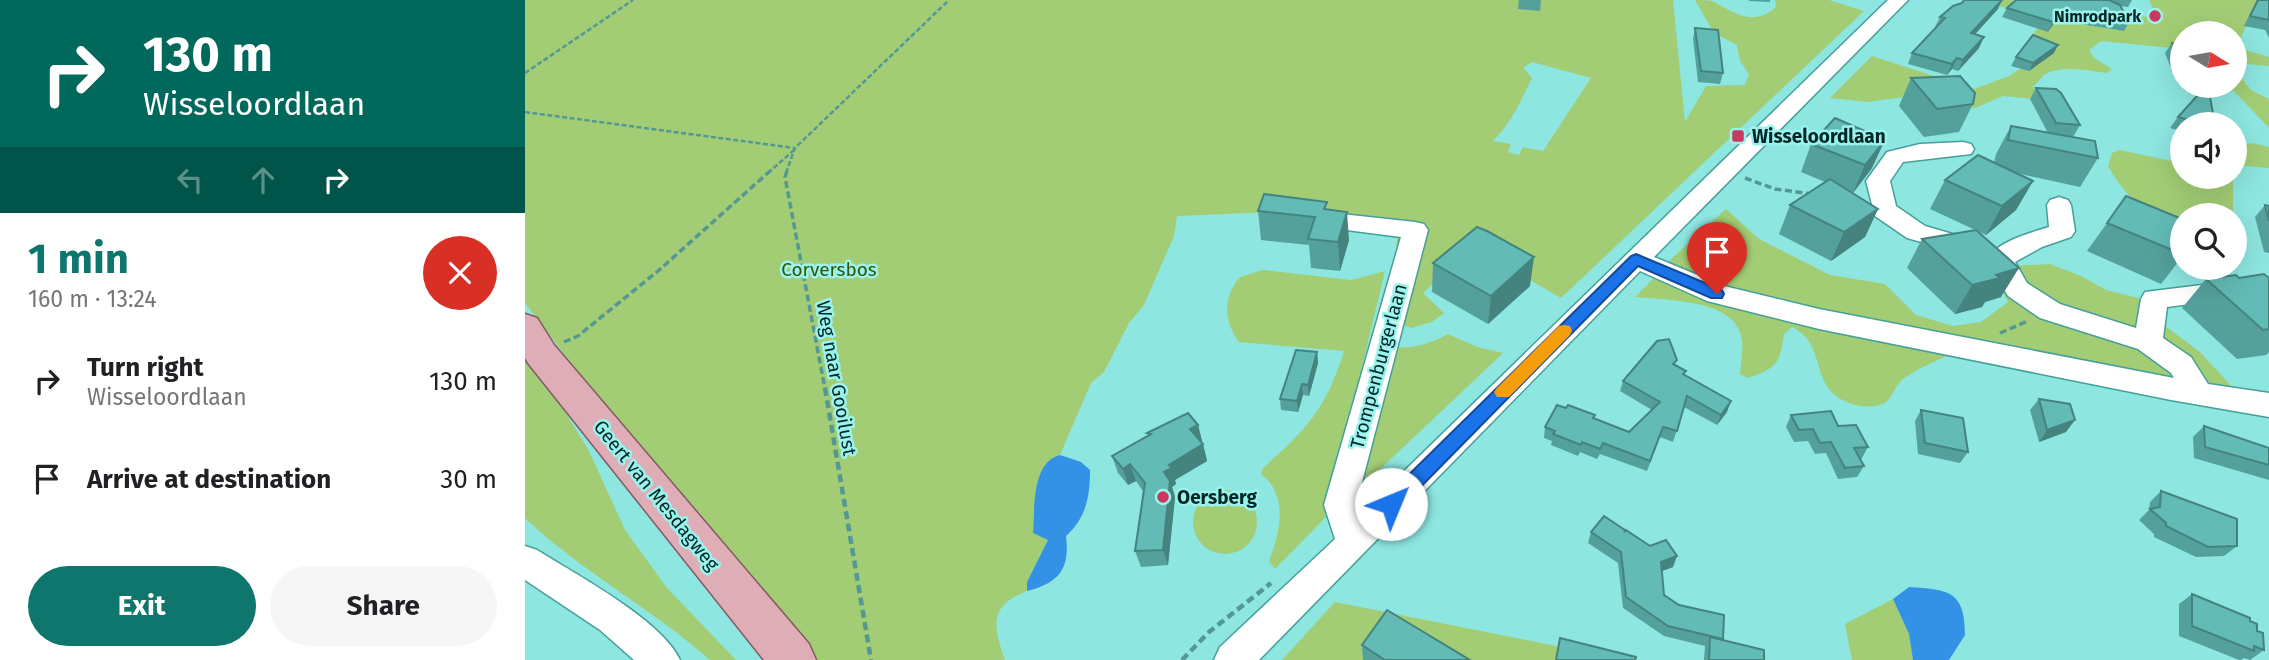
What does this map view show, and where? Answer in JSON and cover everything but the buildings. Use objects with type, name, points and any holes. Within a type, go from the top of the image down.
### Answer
[{"type":"main road","name":"Geert van Mesdagweg","points":[[533,340],[793,660]]},
{"type":"street","points":[[1233,660],[1899,0]]},
{"type":"street","points":[[1963,149],[1920,151],[1895,157],[1878,181],[1884,209],[1916,232],[1963,244],[2000,259],[2017,289],[2050,311],[2148,342],[2181,365],[2198,393]]},
{"type":"street","points":[[2000,259],[2062,231],[2059,205]]},
{"type":"street","name":"Trompenburgerlaan","points":[[1332,221],[1415,230],[1340,505],[1353,542]]},
{"type":"street","points":[[1636,259],[1717,294],[1819,318],[2269,405]]},
{"type":"street","points":[[2148,342],[2155,299],[2226,290]]},
{"type":"street","points":[[525,561],[613,618],[661,660]]},
{"type":"path","points":[[525,74],[633,0]]},
{"type":"path","points":[[533,340],[578,336],[658,271],[795,148],[949,0]]},
{"type":"path","points":[[525,112],[795,148]]},
{"type":"path","name":"Weg naar Gooilust","points":[[795,148],[785,177],[815,331],[871,660]]},
{"type":"path","points":[[1740,176],[1775,189],[1822,195]]},
{"type":"path","points":[[1965,348],[2050,311]]},
{"type":"green space","name":"Corversbos","points":[[525,0],[1673,0],[1685,122],[1706,86],[1745,85],[1749,74],[1740,61],[1737,45],[1714,33],[1695,0],[1712,1],[1743,16],[1751,17],[1767,13],[1776,7],[1775,0],[1829,0],[1864,11],[1561,298],[1501,263],[1460,259],[1423,293],[1444,313],[1432,322],[1411,328],[1391,319],[1398,221],[1275,212],[1177,216],[1174,236],[1144,305],[1129,323],[1104,372],[1091,383],[1060,455],[1053,459],[1042,477],[1033,532],[1048,540],[1027,582],[1027,591],[1005,603],[997,618],[996,627],[1005,660],[816,660],[738,582],[525,303]],"holes":[[[1532,62],[1591,78],[1543,151],[1523,147],[1519,155],[1508,152],[1511,144],[1493,141],[1524,95],[1532,78],[1523,68]]]},
{"type":"green space","points":[[1982,0],[2011,0],[2099,27],[2118,30],[2126,16],[2157,17],[2149,0],[2269,0],[2259,1],[2247,25],[2247,21],[2170,21],[2170,48],[2101,41],[2089,50],[2094,58],[2112,69],[2107,73],[2067,69],[2044,75],[2032,87],[2053,101],[2003,96],[1975,108],[1944,99],[1911,96],[1867,102],[1830,98],[1872,56],[1974,89],[2019,70],[2032,55],[2022,51],[2043,20]]},
{"type":"green space","points":[[2247,50],[2269,57],[2269,66],[2247,64]]},
{"type":"green space","points":[[2247,85],[2269,99],[2269,128],[2240,98],[2247,98]]},
{"type":"green space","points":[[2247,144],[2269,147],[2269,168],[2247,166]]},
{"type":"green space","points":[[2119,150],[2170,161],[2170,189],[2233,189],[2233,203],[2170,203],[2170,226],[2139,206],[2123,189],[2108,166],[2112,153]]},
{"type":"green space","points":[[1726,209],[1759,239],[1830,275],[1885,284],[1916,315],[1953,326],[1981,322],[2008,302],[1995,278],[2010,266],[2050,264],[2081,276],[2106,290],[2138,298],[2152,316],[2200,352],[2234,389],[1831,315],[1723,287],[1668,262]]},
{"type":"green space","points":[[1263,270],[1351,280],[1385,271],[1326,517],[1275,569],[1269,561],[1279,527],[1279,503],[1270,483],[1261,474],[1263,468],[1313,417],[1330,388],[1344,351],[1239,342],[1228,317],[1230,292],[1240,277]]},
{"type":"green space","points":[[1657,275],[1950,354],[1903,379],[1883,404],[1859,406],[1840,399],[1830,390],[1811,345],[1804,335],[1792,327],[1784,334],[1781,352],[1775,364],[1748,378],[1740,374],[1741,336],[1736,324],[1726,315],[1696,304],[1635,297]]},
{"type":"green space","points":[[1448,334],[1477,347],[1503,353],[1357,491],[1390,348],[1420,345]]},
{"type":"green space","points":[[525,346],[589,451],[625,530],[667,588],[736,660],[710,660],[664,623],[570,556],[525,518]]},
{"type":"green space","points":[[1225,490],[1248,499],[1257,522],[1248,545],[1225,554],[1202,545],[1193,522],[1202,499]]},
{"type":"green space","points":[[1893,599],[1909,634],[1913,660],[1852,660],[1845,624]]},
{"type":"green space","points":[[1335,602],[1612,657],[1611,660],[1282,660]]},
{"type":"water","points":[[1060,455],[1081,462],[1090,470],[1088,498],[1078,522],[1066,536],[1066,557],[1060,573],[1047,584],[1027,591],[1027,582],[1048,540],[1033,533],[1036,488],[1044,467],[1051,459]]},
{"type":"water","points":[[1909,587],[1943,591],[1957,600],[1962,609],[1965,635],[1949,660],[1913,660],[1909,634],[1893,599]]},
{"type":"slow traffic","points":[[1503,392],[1564,331]]},
{"type":"place","name":"Nimrodpark","points":[[2155,16]]},
{"type":"place","name":"Wisseloordlaan","points":[[1738,136]]},
{"type":"place","name":"Oersberg","points":[[1163,497]]},
{"type":"route","points":[[1391,504],[1636,259],[1717,294]]}]
